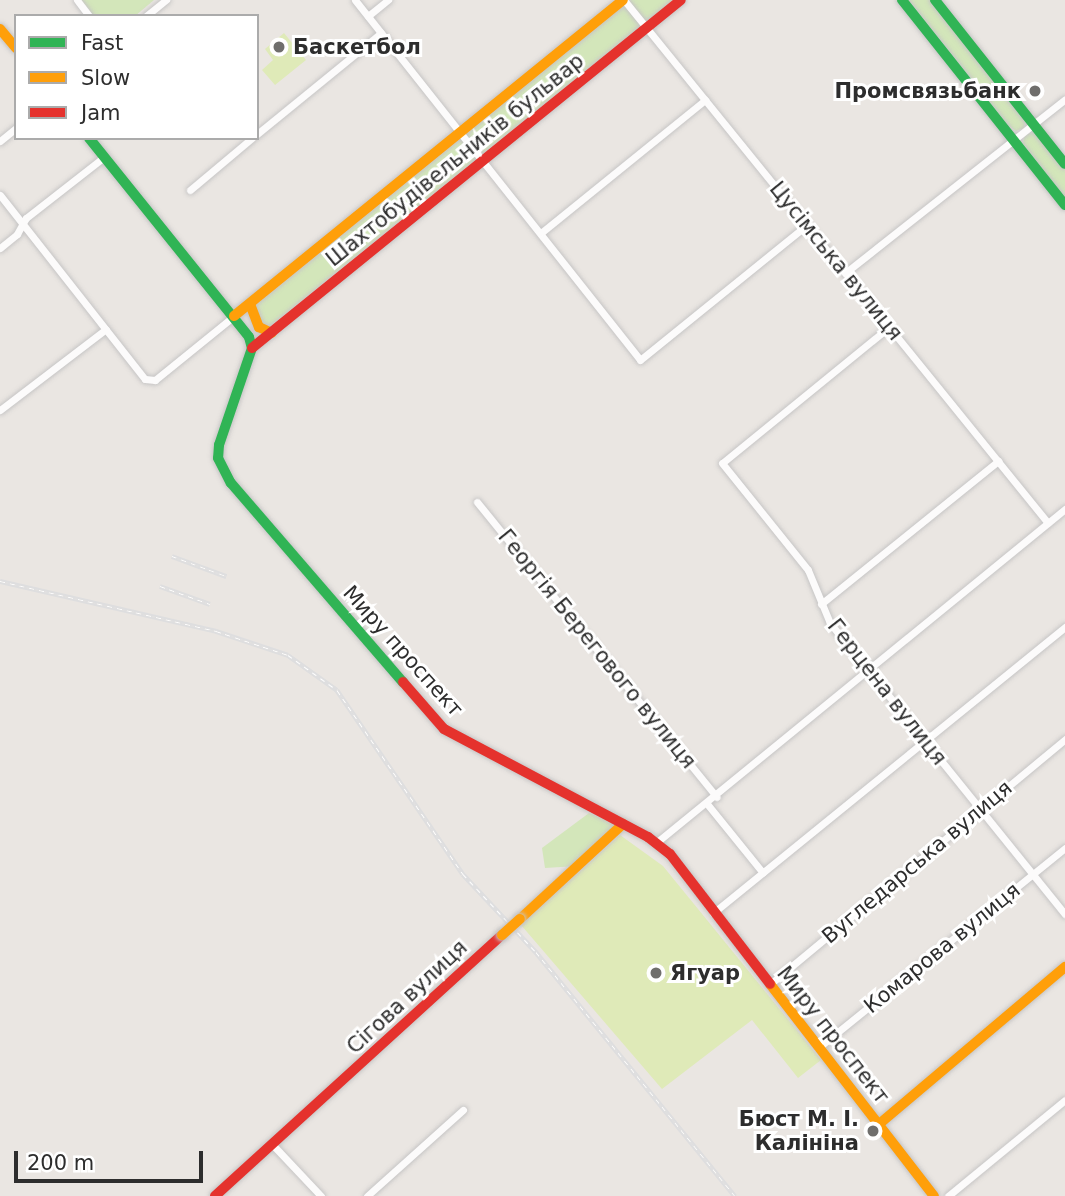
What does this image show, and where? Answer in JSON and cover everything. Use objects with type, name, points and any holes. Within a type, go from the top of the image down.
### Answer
[{"type":"main road","name":"Шахтобудівельників бульвар","points":[[234,316],[624,0]]},
{"type":"main road","name":"Шахтобудівельників бульвар","points":[[252,348],[681,0]]},
{"type":"main road","points":[[902,0],[1065,205]]},
{"type":"main road","points":[[934,0],[1065,164]]},
{"type":"main road","points":[[0,29],[14,46]]},
{"type":"main road","points":[[91,140],[234,316],[252,348]]},
{"type":"main road","points":[[250,304],[259,327],[272,333]]},
{"type":"main road","name":"Миру проспект","points":[[252,348],[219,445],[218,458],[231,483],[444,729],[657,842],[934,1196]]},
{"type":"main road","name":"Сігова вулиця","points":[[215,1196],[271,1142],[623,824]]},
{"type":"main road","points":[[878,1125],[1065,967]]},
{"type":"street","points":[[148,14],[166,0]]},
{"type":"street","points":[[355,0],[485,160],[640,360],[807,225]]},
{"type":"street","points":[[368,16],[388,0]]},
{"type":"street","name":"Цусімська вулиця","points":[[624,0],[1048,523]]},
{"type":"street","points":[[259,132],[381,33]]},
{"type":"street","points":[[845,273],[1065,99]]},
{"type":"street","points":[[542,232],[705,100]]},
{"type":"street","points":[[0,141],[14,130]]},
{"type":"street","points":[[190,190],[250,140]]},
{"type":"street","points":[[0,248],[24,224],[104,157]]},
{"type":"street","points":[[0,195],[150,381],[234,316]]},
{"type":"street","name":"Герцена вулиця","points":[[889,327],[722,463],[808,570],[821,604],[868,672],[1065,914]]},
{"type":"street","points":[[0,410],[106,329]]},
{"type":"street","points":[[821,604],[998,461]]},
{"type":"street","name":"Георгія Берегового вулиця","points":[[477,502],[717,797]]},
{"type":"street","points":[[657,842],[708,805],[1065,509]]},
{"type":"street","points":[[713,913],[1065,626]]},
{"type":"street","name":"Вугледарська вулиця","points":[[769,985],[1065,739]]},
{"type":"street","points":[[708,805],[762,873]]},
{"type":"street","name":"Комарова вулиця","points":[[818,1048],[1065,848]]},
{"type":"street","points":[[948,1196],[1065,1100]]},
{"type":"street","points":[[368,1196],[463,1110]]},
{"type":"street","points":[[271,1142],[321,1196]]},
{"type":"green space","points":[[81,0],[154,0],[137,14],[92,14]]},
{"type":"green space","points":[[631,0],[673,0],[270,326],[264,325],[255,306]]},
{"type":"green space","points":[[909,0],[932,0],[1025,121],[1024,128],[1016,131],[1008,125]]},
{"type":"green space","points":[[284,33],[306,60],[275,85],[262,70],[273,60],[265,49]]},
{"type":"green space","points":[[1034,133],[1065,168],[1065,198],[1023,143],[1025,134]]},
{"type":"green space","points":[[589,813],[614,823],[615,831],[577,866],[545,868],[542,848]]},
{"type":"green space","name":"Ягуар","points":[[620,835],[663,866],[821,1060],[798,1078],[752,1020],[662,1089],[521,925]]},
{"type":"railway","points":[[172,556],[226,576]]},
{"type":"railway","points":[[0,581],[216,631],[288,655],[337,690],[463,874],[536,952],[735,1196]]},
{"type":"railway","points":[[160,586],[210,604]]},
{"type":"traffic: fast","points":[[902,0],[1065,205]]},
{"type":"traffic: fast","points":[[935,0],[1065,164]]},
{"type":"traffic: fast","points":[[91,140],[249,337],[252,348],[219,445],[218,458],[231,483],[403,682]]},
{"type":"traffic: slow","points":[[234,316],[623,0]]},
{"type":"traffic: slow","points":[[0,29],[14,46]]},
{"type":"traffic: slow","points":[[250,304],[259,327],[272,333]]},
{"type":"traffic: slow","points":[[520,919],[623,824]]},
{"type":"traffic: slow","points":[[502,935],[520,919]]},
{"type":"traffic: slow","points":[[878,1125],[1065,967]]},
{"type":"traffic: slow","points":[[770,984],[934,1196]]},
{"type":"traffic: jam","points":[[252,348],[681,0]]},
{"type":"traffic: jam","points":[[403,682],[444,729],[648,837],[670,854],[770,984]]},
{"type":"traffic: jam","points":[[215,1196],[502,935]]},
{"type":"place","name":"Баскетбол","points":[[279,47]]},
{"type":"place","name":"Промсвязьбанк","points":[[1035,91]]},
{"type":"place","name":"Ягуар","points":[[656,973]]},
{"type":"place","name":"Бюст М. І. Калініна","points":[[873,1131]]}]
